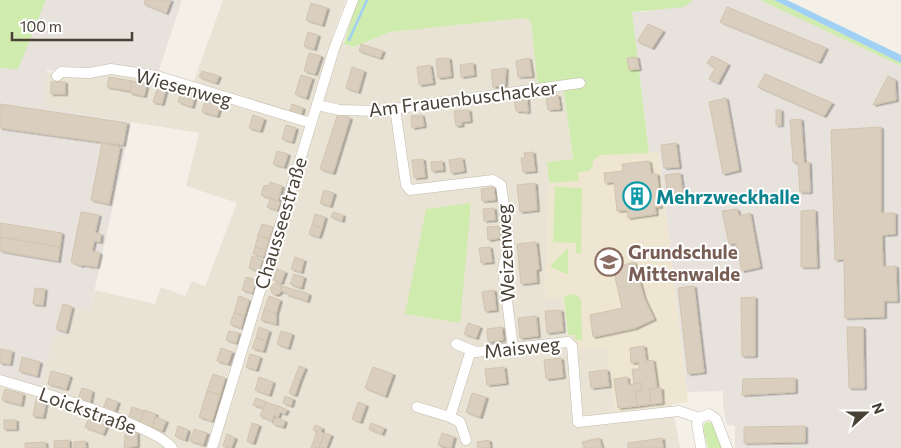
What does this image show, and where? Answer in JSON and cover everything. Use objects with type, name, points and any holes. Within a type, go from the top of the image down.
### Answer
[{"type":"street","name":"Chausseestraße","points":[[212,448],[338,38],[353,0]]},
{"type":"street","name":"Wiesenweg","points":[[57,76],[61,72],[89,73],[111,69],[156,76],[311,124]]},
{"type":"street","name":"Am Frauenbuschacker","points":[[317,105],[340,110],[362,111],[580,83]]},
{"type":"street","name":"Weizenweg","points":[[395,108],[406,185],[410,190],[494,180],[501,185],[509,243],[503,269],[513,348]]},
{"type":"street","name":"Maisweg","points":[[456,344],[476,352],[568,342],[572,346],[578,422],[679,411],[699,418]]},
{"type":"street","points":[[450,417],[471,350]]},
{"type":"street","name":"Loickstraße","points":[[0,380],[39,391],[141,429],[168,442],[172,448]]},
{"type":"street","points":[[417,407],[460,422],[465,429],[466,440]]},
{"type":"street","points":[[701,448],[697,424],[699,418],[709,414],[716,419],[727,448]]},
{"type":"shaded area","points":[[46,0],[182,0],[157,76],[47,70],[45,108],[131,122],[90,311],[74,309],[67,336],[55,334],[40,387],[0,375],[0,68],[18,68]]},
{"type":"shaded area","points":[[223,0],[346,0],[332,37],[354,47],[390,32],[524,18],[531,22],[538,87],[563,85],[573,160],[547,162],[549,183],[546,298],[563,297],[567,335],[574,335],[607,347],[615,413],[672,404],[680,448],[0,448],[0,384],[40,387],[55,333],[67,336],[74,309],[90,311],[95,290],[155,304],[161,287],[185,296],[192,281],[205,286],[237,203],[186,186],[199,133],[45,108],[47,72],[83,77],[113,74],[146,77],[191,89]]},
{"type":"shaded area","points":[[693,0],[760,0],[901,66],[901,448],[735,448],[735,426],[727,425],[723,406],[723,391],[687,392],[659,152],[649,153],[632,11],[643,12]]},
{"type":"shaded area","name":"Grundschule Mittenwalde","points":[[659,152],[688,402],[615,413],[607,347],[576,350],[574,336],[568,336],[563,297],[546,299],[549,183],[578,181],[578,172],[600,155]]},
{"type":"green space","points":[[0,0],[46,0],[18,69],[0,68]]},
{"type":"green space","points":[[357,0],[693,0],[684,7],[632,12],[649,153],[600,155],[593,160],[589,171],[578,173],[579,181],[549,183],[547,162],[573,159],[563,85],[538,87],[531,22],[524,18],[390,32],[354,47],[344,44]]},
{"type":"green space","points":[[760,0],[774,0],[901,63],[901,66]]},
{"type":"green space","points":[[555,187],[582,188],[581,253],[576,253],[576,243],[553,242]]},
{"type":"green space","points":[[471,203],[460,323],[405,314],[426,209]]},
{"type":"green space","points":[[568,248],[568,274],[550,266]]},
{"type":"green space","points":[[571,294],[581,299],[582,340],[575,340],[575,335],[568,335],[564,297]]},
{"type":"green space","points":[[706,422],[712,423],[723,448],[708,448],[703,428]]},
{"type":"water","points":[[774,0],[787,0],[901,55],[901,63]]},
{"type":"building","points":[[145,0],[171,0],[166,13],[144,4]]},
{"type":"building","points":[[311,3],[327,8],[322,25],[306,20]]},
{"type":"building","points":[[727,7],[826,48],[819,62],[720,22]]},
{"type":"building","points":[[648,24],[663,31],[652,48],[637,41]]},
{"type":"building","points":[[308,32],[318,35],[314,49],[304,46]]},
{"type":"building","points":[[361,44],[383,51],[380,58],[359,51]]},
{"type":"building","points":[[309,53],[321,56],[315,74],[304,71]]},
{"type":"building","points":[[712,56],[728,64],[718,83],[709,79],[715,68],[707,63]]},
{"type":"building","points":[[637,57],[639,69],[629,70],[627,58]]},
{"type":"building","points":[[449,58],[451,76],[438,78],[436,59]]},
{"type":"building","points":[[529,58],[532,76],[518,77],[516,61]]},
{"type":"building","points":[[473,63],[474,75],[461,77],[460,65]]},
{"type":"building","points":[[430,65],[433,83],[419,85],[417,67]]},
{"type":"building","points":[[352,67],[364,71],[358,92],[346,88]]},
{"type":"building","points":[[506,68],[505,85],[493,87],[491,70]]},
{"type":"building","points":[[202,71],[219,76],[216,83],[199,77]]},
{"type":"building","points":[[765,74],[832,103],[824,116],[758,87]]},
{"type":"building","points":[[301,75],[312,78],[306,98],[295,94]]},
{"type":"building","points":[[888,76],[895,80],[896,100],[873,105]]},
{"type":"building","points":[[109,77],[132,81],[130,91],[107,87]]},
{"type":"building","points":[[132,81],[147,83],[144,96],[130,93]]},
{"type":"building","points":[[51,82],[65,82],[65,94],[51,94]]},
{"type":"building","points":[[158,86],[166,88],[162,104],[153,102]]},
{"type":"building","points":[[182,90],[195,95],[192,107],[178,102]]},
{"type":"building","points":[[558,95],[560,109],[548,110],[546,97]]},
{"type":"building","points":[[206,98],[221,103],[217,116],[202,112]]},
{"type":"building","points":[[527,98],[528,112],[516,111],[514,100]]},
{"type":"building","points":[[726,98],[739,170],[723,174],[709,102]]},
{"type":"building","points":[[0,104],[127,123],[123,145],[0,128]]},
{"type":"building","points":[[292,104],[303,108],[301,115],[290,112]]},
{"type":"building","points":[[469,110],[470,121],[461,122],[462,125],[456,126],[454,111]]},
{"type":"building","points":[[776,110],[781,110],[781,125],[776,125]]},
{"type":"building","points":[[338,113],[350,118],[333,173],[320,169]]},
{"type":"building","points":[[253,115],[264,119],[260,131],[249,128]]},
{"type":"building","points":[[422,115],[424,126],[412,128],[411,116]]},
{"type":"building","points":[[801,119],[804,163],[809,162],[810,192],[800,192],[798,163],[793,162],[790,120]]},
{"type":"building","points":[[286,125],[296,128],[292,142],[282,139]]},
{"type":"building","points":[[881,127],[881,213],[895,213],[895,234],[882,235],[883,267],[896,266],[897,301],[884,301],[884,317],[845,318],[844,259],[835,260],[831,130]]},
{"type":"building","points":[[102,143],[120,147],[109,204],[91,200]]},
{"type":"building","points":[[676,143],[679,167],[664,168],[661,145]]},
{"type":"building","points":[[277,151],[288,154],[284,167],[273,164]]},
{"type":"building","points":[[533,152],[535,171],[523,172],[521,158],[525,158],[524,153]]},
{"type":"building","points":[[462,158],[464,171],[451,173],[449,160]]},
{"type":"building","points":[[423,159],[425,177],[414,178],[412,160]]},
{"type":"building","points":[[442,161],[443,170],[432,171],[431,162]]},
{"type":"building","name":"Mehrzweckhalle","points":[[649,161],[651,174],[657,174],[660,207],[655,207],[656,214],[628,218],[627,210],[617,211],[614,182],[605,183],[604,173],[623,171],[622,164]]},
{"type":"building","points":[[680,173],[683,195],[668,197],[665,175]]},
{"type":"building","points":[[270,182],[282,186],[278,201],[261,195],[264,185],[269,186]]},
{"type":"building","points":[[535,183],[537,210],[520,212],[517,185]]},
{"type":"building","points":[[494,187],[495,200],[482,201],[481,189]]},
{"type":"building","points":[[324,190],[334,193],[330,206],[320,203]]},
{"type":"building","points":[[270,199],[280,202],[277,210],[267,207]]},
{"type":"building","points":[[494,208],[495,220],[484,221],[483,209]]},
{"type":"building","points":[[737,209],[739,216],[750,213],[760,267],[742,271],[736,243],[729,244],[722,211]]},
{"type":"building","points":[[815,210],[817,267],[801,267],[801,211]]},
{"type":"building","points":[[81,212],[99,215],[95,233],[101,234],[100,242],[94,241],[92,251],[100,253],[97,267],[81,266],[71,262]]},
{"type":"building","points":[[333,212],[343,215],[342,221],[331,217]]},
{"type":"building","points":[[315,214],[325,217],[322,228],[312,225]]},
{"type":"building","points":[[0,223],[62,233],[60,247],[0,237]]},
{"type":"building","points":[[262,224],[273,227],[269,239],[258,235]]},
{"type":"building","points":[[312,225],[322,228],[319,237],[309,234]]},
{"type":"building","points":[[499,226],[500,238],[488,240],[487,227]]},
{"type":"building","points":[[258,235],[269,239],[266,250],[255,247]]},
{"type":"building","points":[[0,237],[60,247],[58,261],[0,251]]},
{"type":"building","points":[[536,242],[539,269],[536,270],[537,282],[521,284],[517,244]]},
{"type":"building","points":[[255,247],[266,250],[263,257],[253,254]]},
{"type":"building","points":[[490,247],[492,262],[481,263],[479,248]]},
{"type":"building","points":[[252,256],[262,260],[259,271],[249,268]]},
{"type":"building","points":[[295,257],[304,260],[301,272],[291,269]]},
{"type":"building","points":[[634,262],[644,298],[654,319],[635,328],[593,337],[590,315],[622,308],[613,268]]},
{"type":"building","points":[[277,269],[285,272],[281,283],[273,280]]},
{"type":"building","points":[[294,274],[304,277],[301,288],[290,284]]},
{"type":"building","points":[[246,277],[256,280],[252,293],[242,290]]},
{"type":"building","points":[[276,283],[282,289],[276,295],[270,289]]},
{"type":"building","points":[[282,286],[309,294],[307,301],[281,291]]},
{"type":"building","points":[[694,286],[704,372],[688,374],[678,288]]},
{"type":"building","points":[[35,288],[45,289],[43,305],[33,304]]},
{"type":"building","points":[[494,290],[496,310],[485,311],[482,292]]},
{"type":"building","points":[[239,296],[249,300],[244,316],[234,313]]},
{"type":"building","points":[[269,296],[280,300],[276,314],[264,310]]},
{"type":"building","points":[[755,297],[755,356],[742,356],[741,298]]},
{"type":"building","points":[[63,304],[72,307],[66,332],[56,329]]},
{"type":"building","points":[[264,310],[276,314],[276,324],[261,320]]},
{"type":"building","points":[[561,310],[563,331],[547,333],[545,311]]},
{"type":"building","points":[[234,313],[244,316],[241,328],[230,324]]},
{"type":"building","points":[[536,316],[538,336],[520,338],[518,318]]},
{"type":"building","points":[[468,323],[480,327],[476,338],[464,334]]},
{"type":"building","points":[[259,327],[269,331],[266,341],[256,338]]},
{"type":"building","points":[[502,327],[503,340],[488,342],[487,329]]},
{"type":"building","points":[[847,327],[863,327],[864,388],[849,388]]},
{"type":"building","points":[[229,331],[239,333],[236,343],[226,340]]},
{"type":"building","points":[[281,331],[292,334],[288,348],[277,344]]},
{"type":"building","points":[[256,338],[266,341],[263,351],[252,348]]},
{"type":"building","points":[[644,346],[646,361],[653,360],[657,389],[649,389],[651,404],[637,406],[635,391],[642,390],[641,383],[634,384],[632,369],[639,369],[639,362],[631,363],[630,348]]},
{"type":"building","points":[[221,348],[232,352],[228,364],[217,361]]},
{"type":"building","points":[[0,349],[12,351],[10,364],[0,363]]},
{"type":"building","points":[[250,354],[260,357],[256,370],[246,367]]},
{"type":"building","points":[[22,357],[40,362],[37,376],[19,371]]},
{"type":"building","points":[[561,358],[563,377],[546,379],[544,360]]},
{"type":"building","points":[[299,366],[305,368],[300,380],[295,377]]},
{"type":"building","points":[[373,367],[393,374],[385,396],[365,388]]},
{"type":"building","points":[[504,367],[506,383],[487,385],[485,369]]},
{"type":"building","points":[[607,370],[609,386],[591,388],[589,372]]},
{"type":"building","points":[[51,371],[70,376],[66,389],[48,384]]},
{"type":"building","points":[[213,374],[225,378],[220,395],[207,391]]},
{"type":"building","points":[[259,377],[273,382],[269,395],[255,390]]},
{"type":"building","points":[[295,377],[300,380],[295,395],[289,393]]},
{"type":"building","points":[[627,377],[628,385],[641,383],[642,390],[635,391],[637,406],[618,408],[614,379]]},
{"type":"building","points":[[795,378],[795,392],[742,395],[743,379]]},
{"type":"building","points":[[82,388],[92,391],[90,403],[78,399]]},
{"type":"building","points":[[661,388],[662,403],[651,404],[649,389]]},
{"type":"building","points":[[5,389],[23,394],[21,405],[2,400]]},
{"type":"building","points":[[207,391],[220,395],[212,421],[199,417]]},
{"type":"building","points":[[472,393],[486,397],[480,417],[466,412]]},
{"type":"building","points":[[285,396],[293,399],[291,406],[283,403]]},
{"type":"building","points":[[107,398],[118,402],[114,413],[103,409]]},
{"type":"building","points":[[256,398],[266,402],[263,408],[253,405]]},
{"type":"building","points":[[36,399],[46,401],[43,417],[33,416]]},
{"type":"building","points":[[266,402],[278,406],[272,421],[260,416]]},
{"type":"building","points":[[358,402],[366,405],[360,422],[352,419]]},
{"type":"building","points":[[278,406],[287,410],[285,414],[280,412],[278,417],[274,415]]},
{"type":"building","points":[[132,407],[144,411],[140,423],[128,419]]},
{"type":"building","points":[[144,410],[156,414],[152,427],[140,423]]},
{"type":"building","points":[[90,415],[108,422],[103,434],[85,427]]},
{"type":"building","points":[[156,417],[166,421],[162,431],[152,427]]},
{"type":"building","points":[[275,418],[285,421],[283,427],[273,424]]},
{"type":"building","points":[[4,420],[16,420],[16,429],[4,429]]},
{"type":"building","points":[[252,423],[259,425],[253,443],[247,441]]},
{"type":"building","points":[[371,423],[384,428],[382,434],[369,429]]},
{"type":"building","points":[[315,425],[322,428],[321,432],[324,434],[319,448],[311,448],[317,431],[313,430]]},
{"type":"building","points":[[178,426],[188,430],[185,440],[175,436]]},
{"type":"building","points":[[805,426],[805,442],[744,443],[744,427]]},
{"type":"building","points":[[126,428],[137,433],[137,446],[124,448]]},
{"type":"building","points":[[194,429],[207,433],[203,445],[190,441]]},
{"type":"building","points":[[325,433],[331,435],[326,448],[319,448]]},
{"type":"building","points":[[442,433],[454,437],[451,448],[438,445]]},
{"type":"building","points":[[227,434],[235,438],[231,448],[223,446]]},
{"type":"building","points":[[599,438],[602,448],[584,448],[582,442]]},
{"type":"building","points":[[662,438],[663,448],[628,448],[628,443]]},
{"type":"building","points":[[69,440],[69,448],[54,448],[54,441]]},
{"type":"building","points":[[489,440],[490,448],[478,448],[477,442]]},
{"type":"building","points":[[85,441],[86,448],[74,448],[74,442]]},
{"type":"building","points":[[45,442],[46,448],[25,448],[25,443]]},
{"type":"waterway","points":[[349,40],[367,0]]},
{"type":"place","name":"Mehrzweckhalle","points":[[637,196]]},
{"type":"place","name":"Grundschule Mittenwalde","points":[[609,262]]}]
